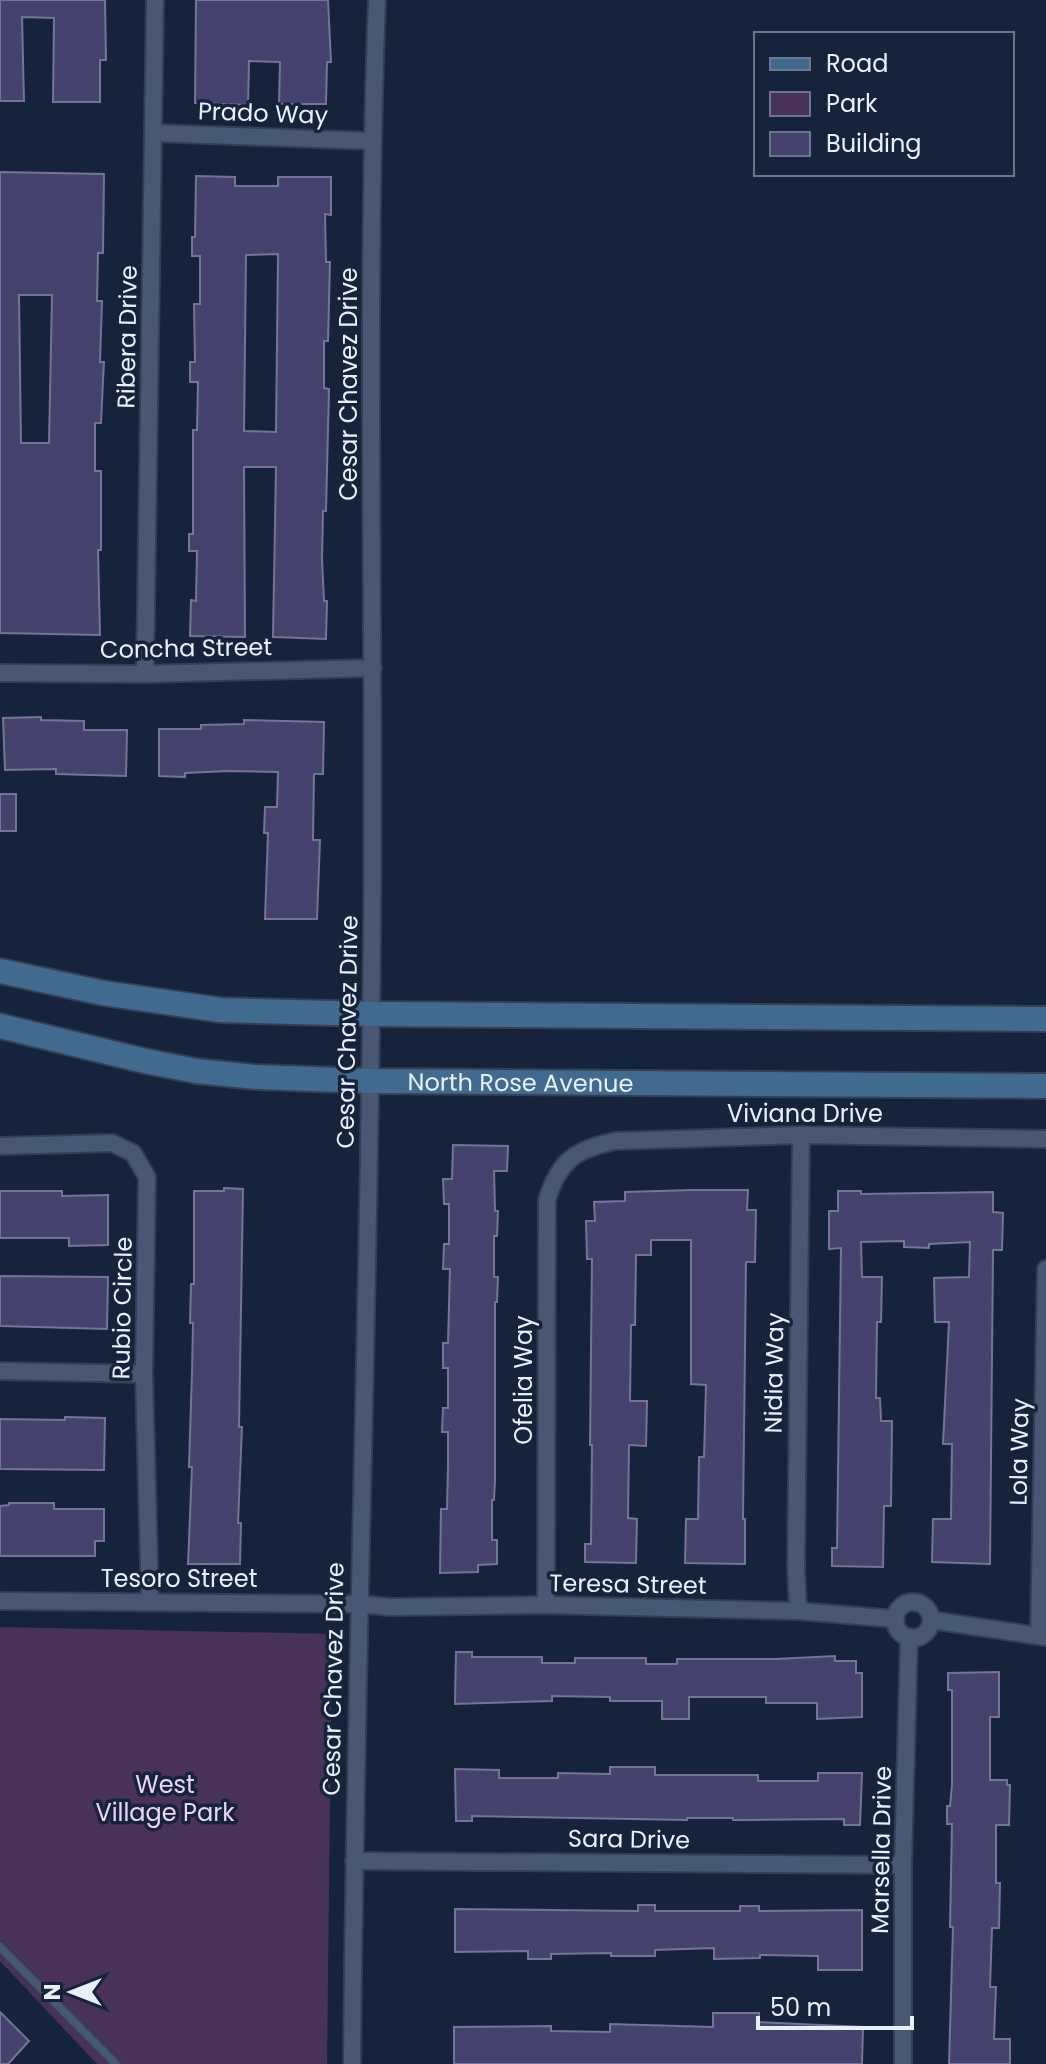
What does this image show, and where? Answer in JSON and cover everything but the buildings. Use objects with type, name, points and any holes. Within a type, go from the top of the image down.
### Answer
[{"type":"main road","points":[[0,971],[103,993],[220,1010],[1046,1019]]},
{"type":"main road","name":"North Rose Avenue","points":[[0,1026],[92,1050],[196,1071],[256,1077],[371,1081],[1046,1086]]},
{"type":"street","name":"Ribera Drive","points":[[145,674],[155,0]]},
{"type":"street","name":"Cesar Chavez Drive","points":[[352,2064],[358,1604],[371,1081],[371,141],[377,0]]},
{"type":"street","name":"Prado Way","points":[[154,133],[371,141]]},
{"type":"street","name":"Concha Street","points":[[0,673],[145,674],[373,668]]},
{"type":"street","name":"Viviana Drive","points":[[568,1160],[588,1147],[616,1141],[801,1135],[1046,1139]]},
{"type":"street","name":"Nidia Way","points":[[798,1611],[801,1135]]},
{"type":"street","name":"Rubio Circle","points":[[0,1146],[112,1143],[133,1153],[147,1177],[144,1374],[150,1602]]},
{"type":"street","name":"Ofelia Way","points":[[546,1605],[547,1200],[552,1183],[568,1160]]},
{"type":"street","name":"Lola Way","points":[[1043,1636],[1046,1269]]},
{"type":"street","points":[[0,1371],[144,1374]]},
{"type":"street","name":"Tesoro Street","points":[[0,1601],[358,1604]]},
{"type":"street","points":[[914,1602],[926,1607],[931,1620],[929,1629],[922,1636],[909,1637],[899,1630],[896,1619],[900,1607],[914,1602]]},
{"type":"street","name":"Teresa Street","points":[[358,1604],[390,1607],[546,1605],[798,1611],[896,1619]]},
{"type":"street","points":[[931,1620],[1043,1636]]},
{"type":"street","name":"Marsella Drive","points":[[903,2064],[903,1865],[909,1637]]},
{"type":"street","name":"Sara Drive","points":[[354,1861],[903,1865]]},
{"type":"lane","points":[[0,1947],[116,2064]]},
{"type":"green space","name":"West Village Park","points":[[0,1627],[332,1634],[327,2064],[97,2064],[0,1961]]}]
